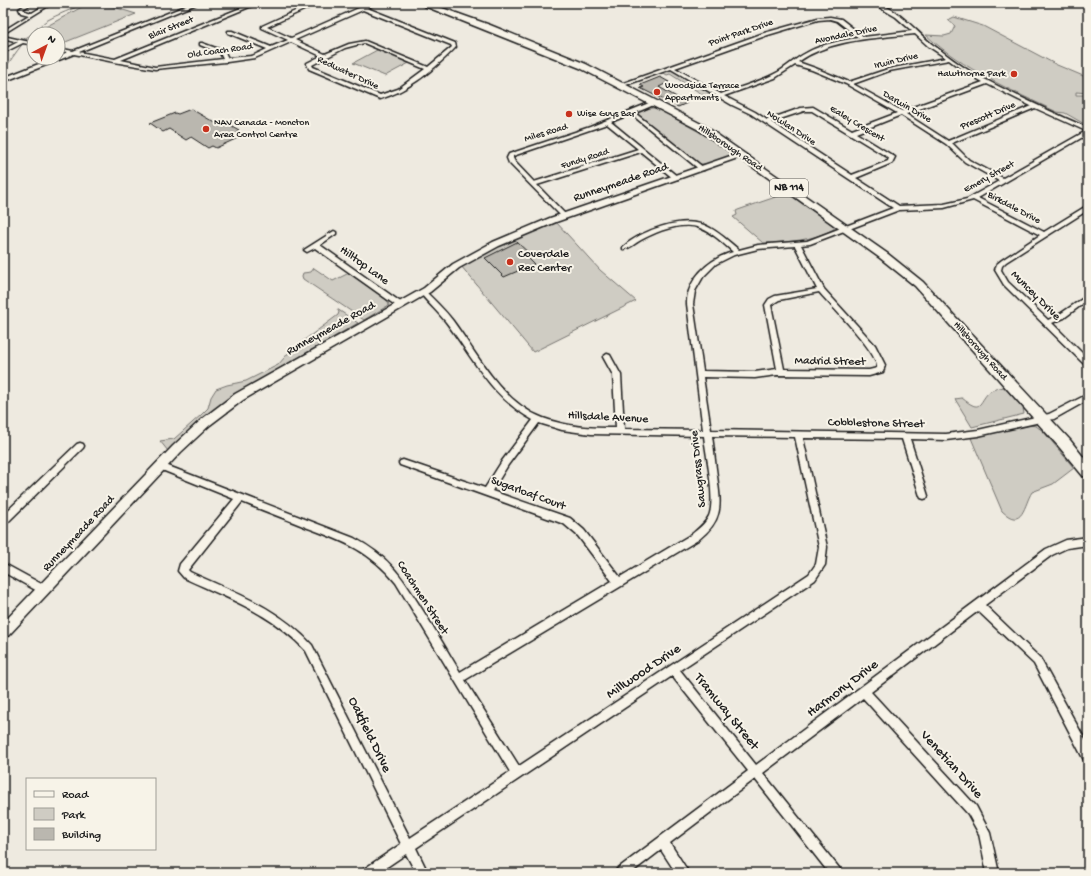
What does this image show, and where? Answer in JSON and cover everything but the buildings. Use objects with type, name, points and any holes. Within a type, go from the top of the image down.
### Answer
[{"type":"main road","name":"Hillsborough Road","points":[[421,3],[556,54],[621,85],[702,128],[742,155],[884,256],[919,284],[1088,472]]},
{"type":"street","points":[[31,3],[21,9],[23,12],[32,14]]},
{"type":"street","points":[[3,33],[51,3]]},
{"type":"street","points":[[3,80],[197,3]]},
{"type":"street","points":[[246,3],[251,5]]},
{"type":"street","name":"Blair Street","points":[[114,61],[257,3]]},
{"type":"street","points":[[317,3],[264,27],[325,56]]},
{"type":"street","name":"Old Coach Road","points":[[66,50],[155,68],[227,61],[252,57],[375,3]]},
{"type":"street","points":[[874,3],[898,16],[930,45],[986,82],[1088,131]]},
{"type":"street","name":"Redwater Drive","points":[[363,8],[453,44],[454,47],[429,69],[401,88],[380,97],[310,68],[309,64],[354,42],[365,42],[429,69]]},
{"type":"street","name":"Point Park Drive","points":[[621,85],[671,66],[787,27],[822,18],[838,20],[864,39]]},
{"type":"street","points":[[230,32],[271,49]]},
{"type":"street","name":"Avondale Drive","points":[[720,96],[770,78],[795,63],[806,54],[820,48],[864,39],[916,32]]},
{"type":"street","points":[[3,37],[26,43]]},
{"type":"street","points":[[3,52],[23,42]]},
{"type":"street","points":[[202,44],[222,52],[228,59],[227,61]]},
{"type":"street","name":"Irwin Drive","points":[[848,84],[888,70],[949,58]]},
{"type":"street","name":"Darwin Drive","points":[[795,63],[820,70],[848,84],[948,143],[971,164],[1004,181]]},
{"type":"street","name":"Nowlan Drive","points":[[671,66],[766,122],[898,208]]},
{"type":"street","points":[[852,132],[986,82]]},
{"type":"street","name":"Miles Road","points":[[533,184],[512,162],[510,157],[522,150],[592,128],[654,103]]},
{"type":"street","name":"Prescott Drive","points":[[948,143],[1035,106]]},
{"type":"street","name":"Ealey Crescent","points":[[766,122],[803,109],[811,109],[888,154],[892,159],[890,162],[851,178]]},
{"type":"street","points":[[631,112],[702,169]]},
{"type":"street","points":[[608,122],[676,178]]},
{"type":"street","name":"Emery Street","points":[[845,229],[898,208],[950,205],[974,198],[1088,131]]},
{"type":"street","name":"Fundy Road","points":[[533,184],[642,150]]},
{"type":"street","name":"Runneymeade Road","points":[[3,632],[160,466],[199,428],[239,397],[423,292],[459,264],[516,234],[742,155]]},
{"type":"street","points":[[533,184],[564,216]]},
{"type":"street","name":"Birkdale Drive","points":[[974,198],[1044,235]]},
{"type":"street","name":"Muncey Drive","points":[[1088,207],[1002,263],[998,270],[1006,283],[1046,324],[1088,363]]},
{"type":"street","points":[[625,248],[638,238],[672,225],[689,223],[708,229],[737,252]]},
{"type":"street","name":"Sawgrass Drive","points":[[459,678],[695,538],[710,523],[715,514],[717,504],[691,309],[691,295],[698,280],[707,270],[719,261],[737,252],[758,247],[798,245],[818,240],[845,229]]},
{"type":"street","points":[[307,250],[334,233]]},
{"type":"street","name":"Hilltop Lane","points":[[316,245],[400,305]]},
{"type":"street","name":"Madrid Street","points":[[700,374],[755,375],[781,372],[870,374],[876,373],[881,369],[881,365],[872,347],[821,290],[798,245]]},
{"type":"street","points":[[781,372],[768,305],[777,298],[821,290]]},
{"type":"street","name":"Hillsdale Avenue","points":[[423,292],[450,322],[501,393],[514,406],[537,420],[571,429],[620,432],[708,433]]},
{"type":"street","points":[[1046,324],[1062,316],[1088,297]]},
{"type":"street","points":[[607,357],[617,375],[620,432]]},
{"type":"street","name":"Cobblestone Street","points":[[708,433],[905,437],[966,435],[1054,416],[1088,397]]},
{"type":"street","points":[[487,492],[505,463],[537,420]]},
{"type":"street","name":"Millwood Drive","points":[[368,873],[803,585],[816,573],[823,553],[822,542],[798,435]]},
{"type":"street","points":[[905,437],[924,496]]},
{"type":"street","points":[[3,521],[80,446]]},
{"type":"street","name":"Sugarloaf Court","points":[[403,464],[555,515],[572,524],[581,533],[619,582]]},
{"type":"street","name":"Coachmen Street","points":[[160,466],[351,541],[377,556],[399,580],[517,774]]},
{"type":"street","name":"Oakfield Drive","points":[[240,498],[183,567],[183,571],[187,575],[279,619],[303,641],[317,661],[422,873]]},
{"type":"street","name":"Harmony Drive","points":[[621,873],[1055,548],[1073,542],[1088,541]]},
{"type":"street","points":[[3,568],[44,590]]},
{"type":"street","points":[[978,605],[1037,661],[1088,756]]},
{"type":"street","name":"Tramway Street","points":[[674,670],[836,873]]},
{"type":"street","name":"Venetian Drive","points":[[863,692],[972,810],[984,833],[993,873]]},
{"type":"street","points":[[662,842],[683,873]]},
{"type":"green space","points":[[89,3],[101,3],[136,14],[66,42],[66,26],[47,26]]},
{"type":"green space","name":"Hawthorne Park","points":[[954,17],[983,26],[1057,65],[1088,78],[1088,93],[1076,92],[1076,95],[1088,95],[1088,126],[1065,113],[1057,112],[988,78],[940,47],[926,35],[944,36],[951,34],[955,26],[948,20]]},
{"type":"green space","points":[[26,38],[26,42],[20,41]]},
{"type":"green space","points":[[379,49],[411,62],[385,76],[353,63]]},
{"type":"green space","points":[[673,70],[711,94],[705,96],[670,74],[667,75],[662,72]]},
{"type":"green space","points":[[650,108],[656,108],[701,133],[730,152],[731,155],[707,164],[700,164],[637,115],[639,112]]},
{"type":"green space","points":[[787,193],[834,226],[834,229],[808,238],[763,243],[733,217],[737,215],[736,211],[738,210]]},
{"type":"green space","points":[[556,222],[600,270],[636,301],[533,352],[461,266],[515,238]]},
{"type":"green space","points":[[314,268],[333,281],[349,273],[388,301],[389,305],[364,320],[303,279],[303,273],[311,272]]},
{"type":"green space","points":[[337,309],[358,323],[235,394],[200,421],[168,451],[160,441],[174,439],[201,415],[208,408],[211,397],[216,389],[246,381],[278,365],[291,350],[338,315],[339,312]]},
{"type":"green space","points":[[1004,387],[1023,408],[1024,414],[972,427],[955,399],[962,398],[968,403],[976,406],[981,403],[989,392],[994,389]]},
{"type":"green space","points":[[1030,425],[1036,426],[1043,431],[1074,468],[1053,484],[1032,492],[1022,514],[1019,517],[1014,518],[1002,511],[971,438]]},
{"type":"waterway","points":[[3,71],[22,44],[39,26],[51,18],[86,3]]},
{"type":"place","name":"Hawthorne Park","points":[[1014,74]]},
{"type":"place","name":"Woodside Terrace Appartments","points":[[657,92]]},
{"type":"place","name":"Wise Guys Bar","points":[[569,114]]},
{"type":"place","name":"NAV Canada - Moncton Area Control Centre","points":[[206,129]]},
{"type":"place","name":"Coverdale Rec Center","points":[[510,262]]}]
